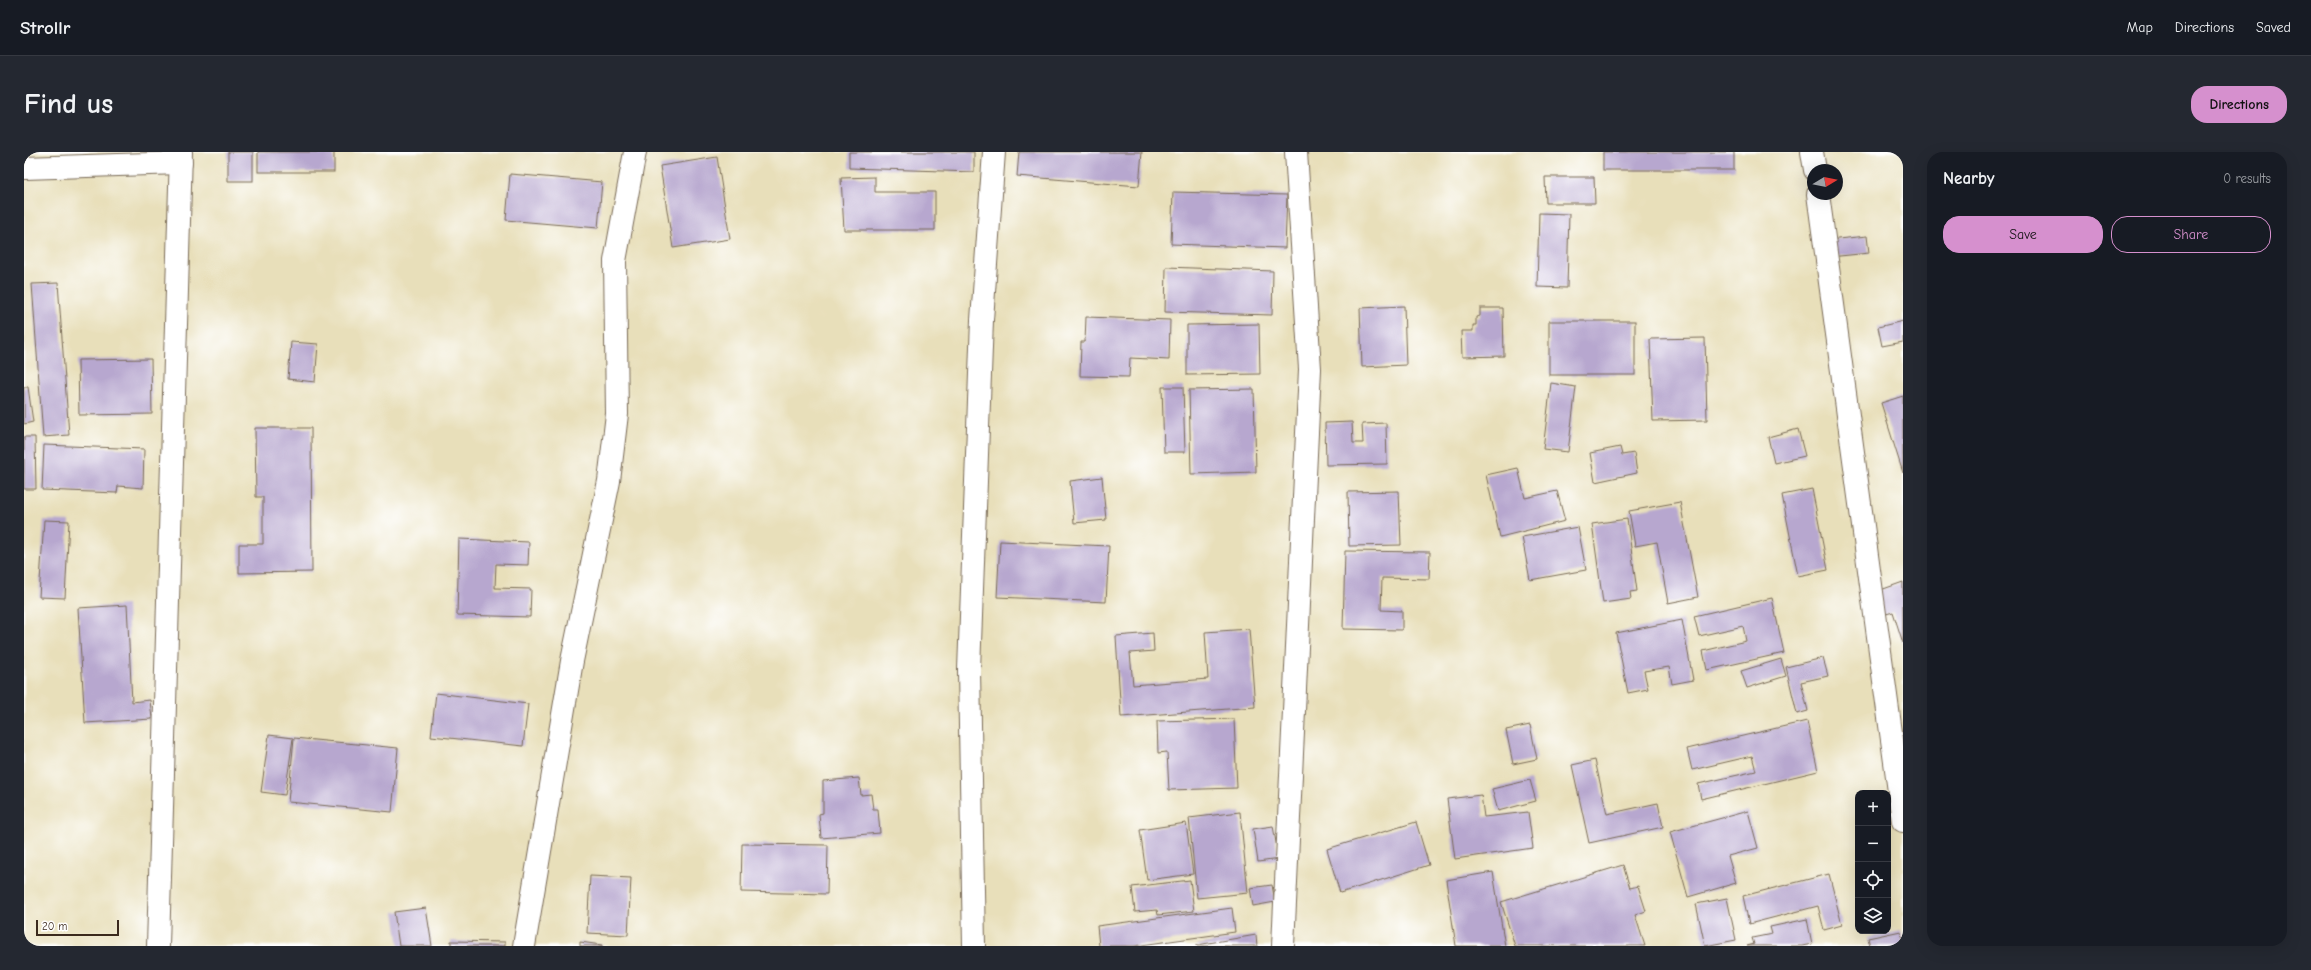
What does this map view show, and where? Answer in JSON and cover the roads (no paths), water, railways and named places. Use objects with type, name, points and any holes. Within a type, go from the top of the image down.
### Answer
[{"type":"street","points":[[524,946],[572,661],[609,481],[617,414],[615,261],[635,152]]},
{"type":"street","points":[[974,946],[969,670],[982,320],[994,152]]},
{"type":"street","points":[[1282,946],[1310,369],[1296,152]]},
{"type":"street","points":[[1812,152],[1814,164]]},
{"type":"street","points":[[24,168],[181,158],[158,946]]},
{"type":"street","points":[[1819,200],[1903,821]]}]
